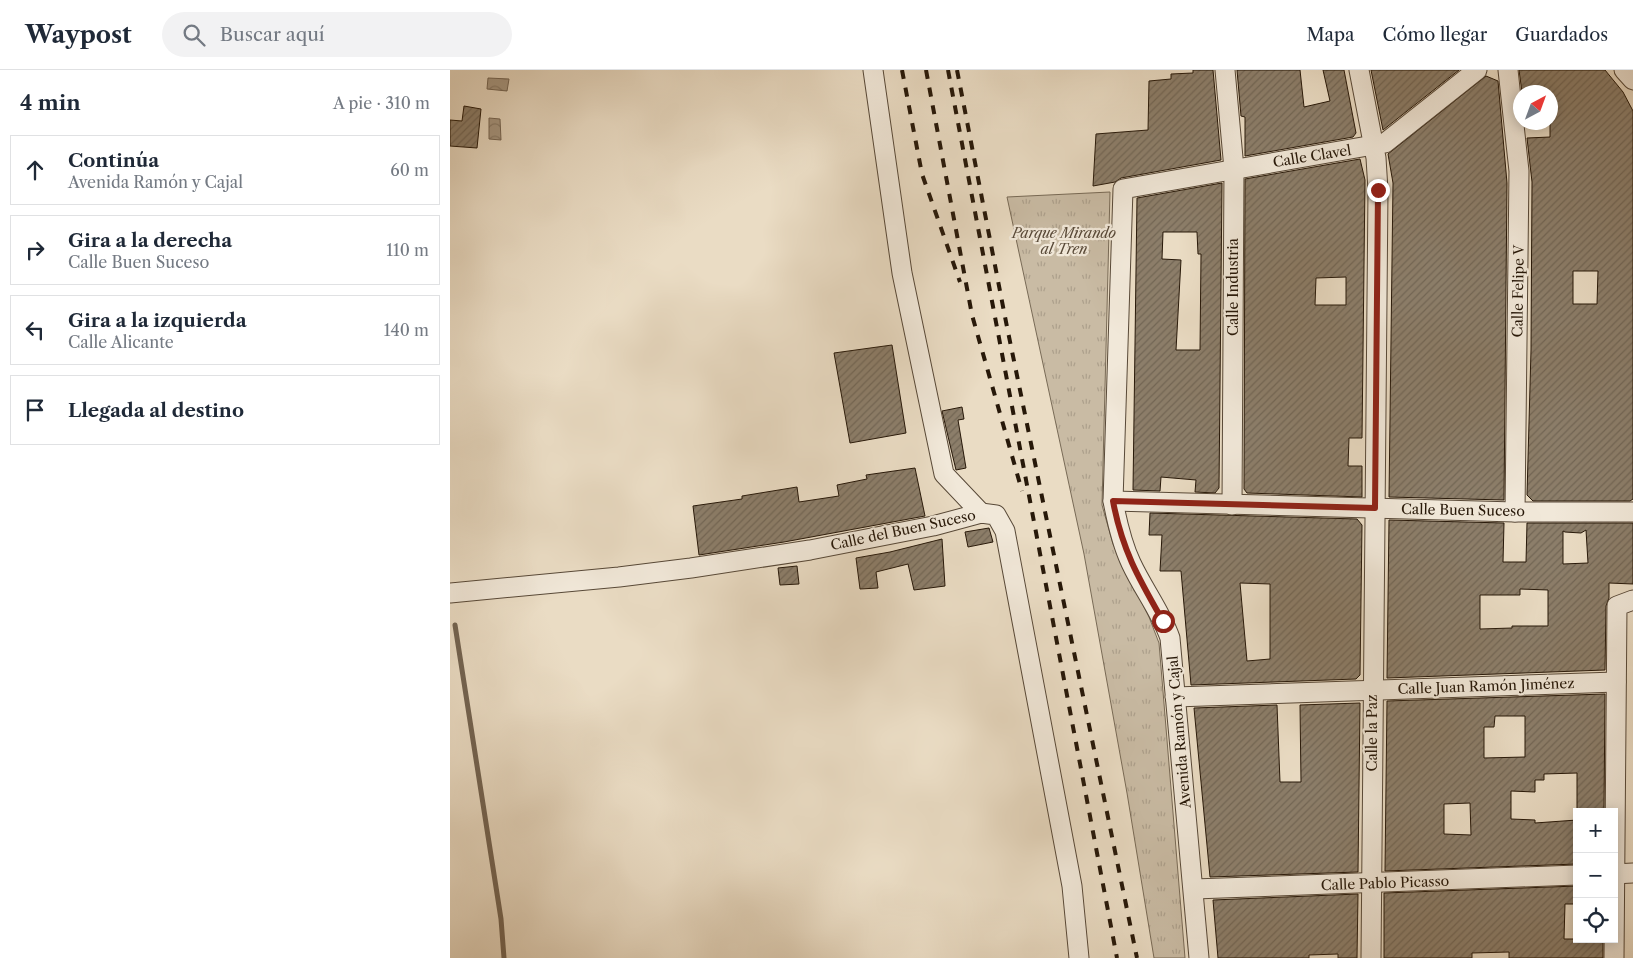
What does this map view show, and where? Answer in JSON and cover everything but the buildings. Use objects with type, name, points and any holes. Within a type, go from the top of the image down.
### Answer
[{"type":"street","points":[[873,70],[902,273],[944,474],[981,513]]},
{"type":"street","name":"Calle Industria","points":[[1225,70],[1234,169],[1232,505]]},
{"type":"street","name":"Calle la Paz","points":[[1359,70],[1373,146],[1378,190],[1371,958]]},
{"type":"street","name":"Calle Clavel","points":[[1123,189],[1385,143],[1477,70]]},
{"type":"street","name":"Calle Felipe V","points":[[1508,70],[1519,171],[1515,512]]},
{"type":"street","points":[[1624,70],[1633,80]]},
{"type":"street","name":"Avenida Ramón y Cajal","points":[[1123,189],[1113,501],[1126,551],[1170,638],[1199,958]]},
{"type":"street","name":"Calle Buen Suceso","points":[[1113,501],[1515,512],[1633,512]]},
{"type":"street","name":"Calle del Buen Suceso","points":[[450,593],[619,577],[691,568],[829,546],[933,526],[981,513],[996,515],[1005,531],[1072,886],[1078,958]]},
{"type":"street","points":[[1614,958],[1621,873],[1616,682],[1617,606],[1633,600]]},
{"type":"street","name":"Calle Juan Ramón Jiménez","points":[[1175,697],[1616,682]]},
{"type":"street","name":"Calle Pablo Picasso","points":[[1194,889],[1573,875]]},
{"type":"green space","name":"Parque Mirando al Tren","points":[[1110,192],[1102,505],[1113,544],[1149,617],[1159,643],[1185,958],[1154,958],[1127,793],[1084,554],[1007,197]]},
{"type":"water","points":[[488,78],[509,79],[507,91],[487,89]]},
{"type":"water","points":[[489,118],[500,119],[501,140],[489,139]]},
{"type":"waterway","points":[[455,625],[501,919],[504,958]]},
{"type":"railway","points":[[902,70],[922,174],[960,282]]},
{"type":"railway","points":[[926,70],[972,315],[1022,491]]},
{"type":"railway","points":[[948,70],[1117,958]]},
{"type":"railway","points":[[957,70],[1007,327],[1137,958]]},
{"type":"route","points":[[1163,621],[1126,551],[1113,501],[1375,508],[1378,190]]}]
